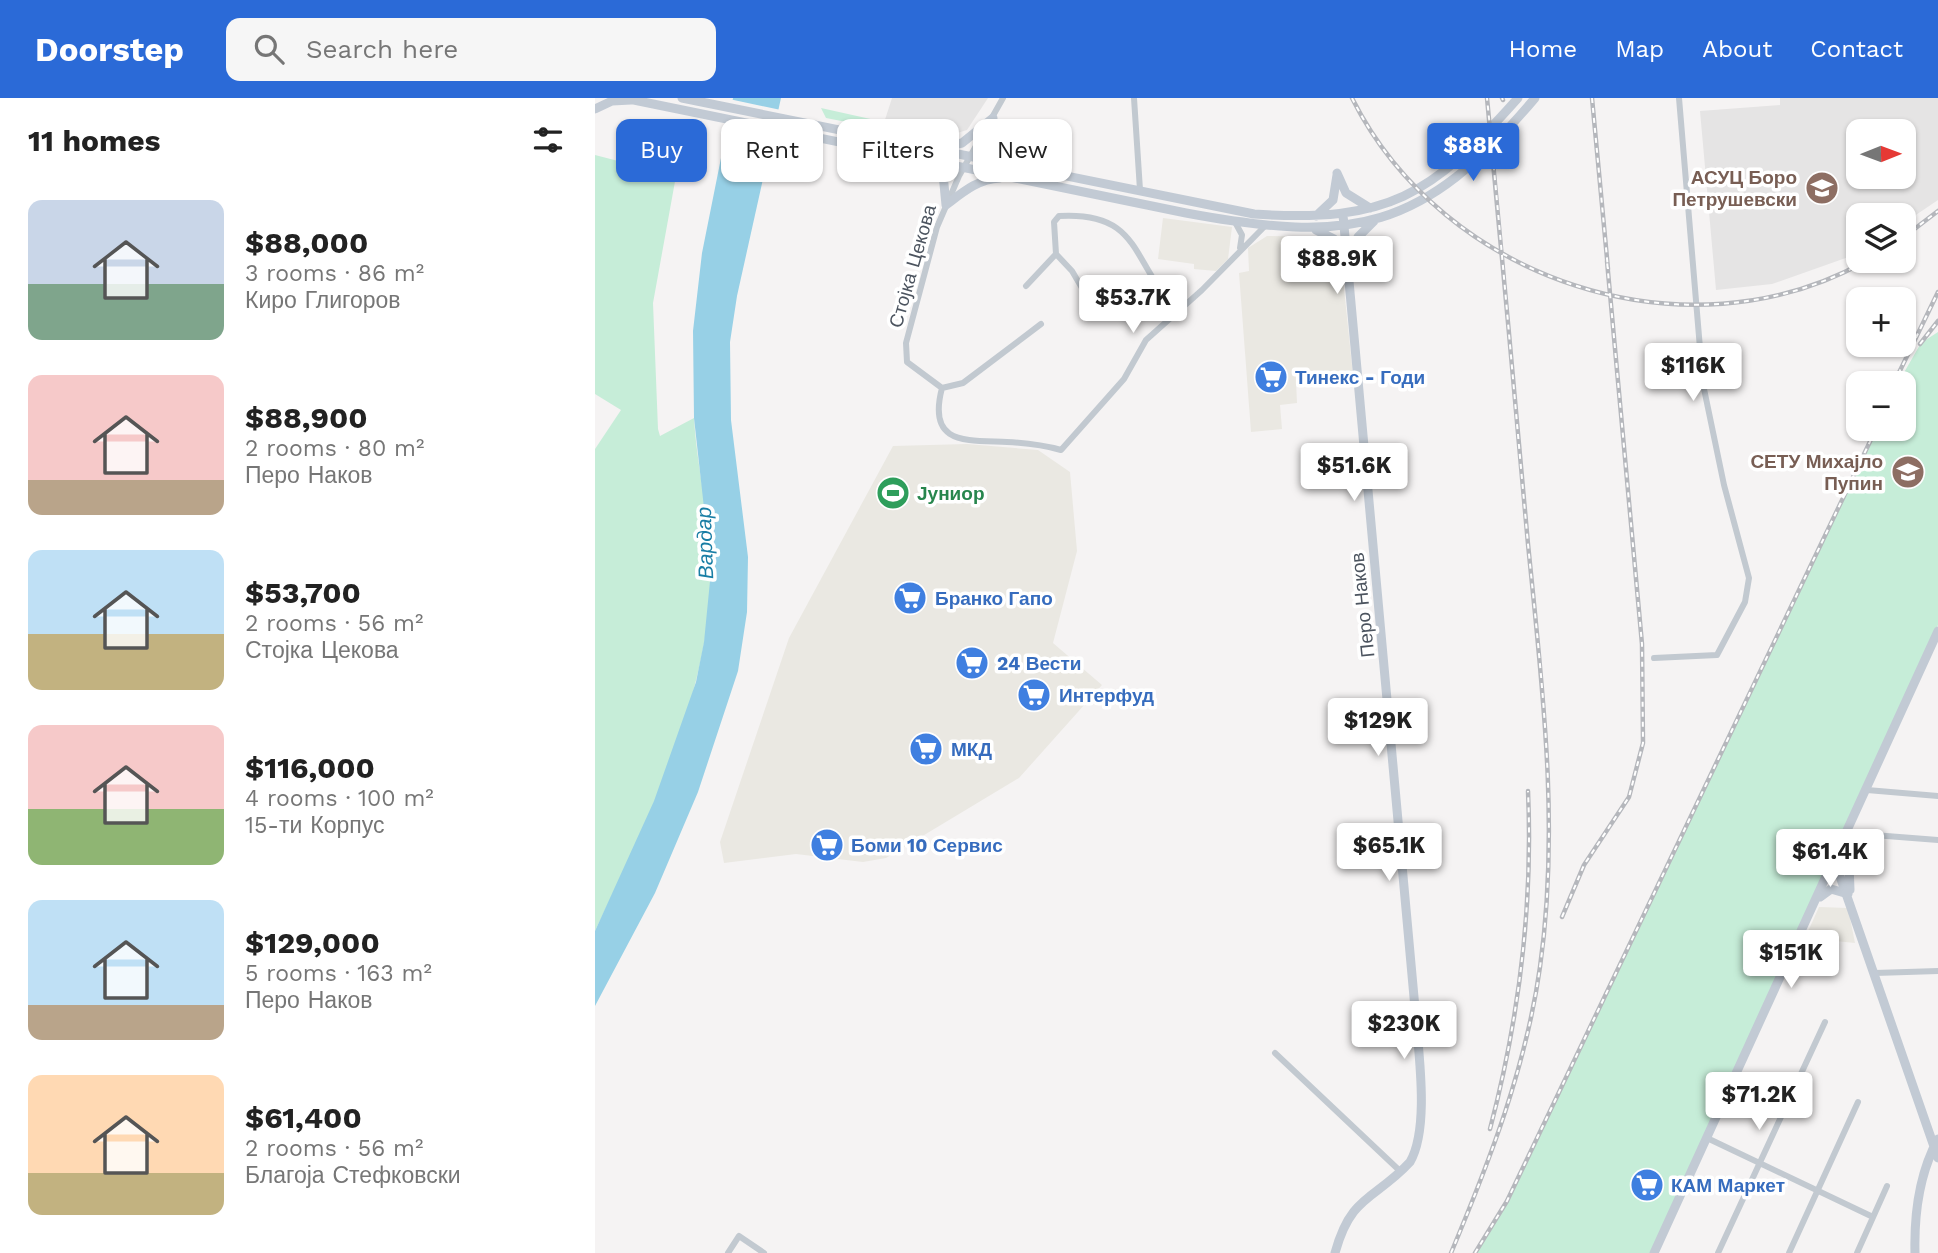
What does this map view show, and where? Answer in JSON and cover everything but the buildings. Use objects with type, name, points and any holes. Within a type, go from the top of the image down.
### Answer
[{"type":"street","points":[[684,98],[837,130]]},
{"type":"street","name":"Стојка Цекова","points":[[942,388],[907,362],[905,353],[922,278],[946,205],[1003,98]]},
{"type":"street","points":[[1134,98],[1140,190]]},
{"type":"street","points":[[1072,177],[1254,214],[1314,217],[1343,215],[1372,209],[1434,181],[1462,157],[1518,98]]},
{"type":"street","points":[[1038,182],[1265,227],[1315,229],[1344,226],[1417,205],[1450,184],[1503,134],[1535,98]]},
{"type":"street","points":[[1654,658],[1717,655],[1749,589],[1703,384],[1679,98]]},
{"type":"street","points":[[595,109],[612,101],[628,99],[837,141]]},
{"type":"street","points":[[959,144],[993,118]]},
{"type":"street","points":[[959,154],[971,156]]},
{"type":"street","points":[[959,167],[973,170]]},
{"type":"street","points":[[1314,217],[1333,200],[1337,173],[1351,199],[1372,209]]},
{"type":"street","points":[[944,182],[946,205]]},
{"type":"street","points":[[946,205],[981,182]]},
{"type":"street","points":[[1095,310],[1072,271],[1056,254],[1053,222],[1056,217],[1073,215],[1109,221],[1134,246],[1166,299],[1180,311]]},
{"type":"street","name":"Перо Наков","points":[[1335,1253],[1347,1220],[1357,1206],[1410,1162],[1418,1143],[1419,1051],[1343,215]]},
{"type":"street","points":[[1350,271],[1357,237],[1378,218]]},
{"type":"street","points":[[1235,222],[1242,235],[1239,250]]},
{"type":"street","points":[[1041,324],[963,383],[942,388],[937,408],[942,426],[949,435],[978,443],[1034,444],[1061,450],[1123,379],[1146,340],[1180,311],[1265,227]]},
{"type":"street","points":[[1315,229],[1339,243],[1350,271]]},
{"type":"street","points":[[1026,286],[1056,254]]},
{"type":"street","points":[[1654,1253],[1835,862],[1938,631]]},
{"type":"street","points":[[1867,790],[1938,796]]},
{"type":"street","points":[[1848,833],[1938,840]]},
{"type":"street","points":[[1848,833],[1847,869],[1852,905]]},
{"type":"street","points":[[1835,862],[1844,864],[1847,869]]},
{"type":"street","points":[[1835,862],[1852,905],[1935,1153]]},
{"type":"street","points":[[1817,900],[1831,889],[1848,894]]},
{"type":"street","points":[[1875,974],[1938,971]]},
{"type":"street","points":[[1718,1253],[1825,1022]]},
{"type":"street","points":[[1275,1053],[1400,1171]]},
{"type":"street","points":[[1789,1253],[1859,1102]]},
{"type":"street","points":[[1707,1138],[1874,1217]]},
{"type":"street","points":[[1915,1253],[1918,1199],[1938,1139]]},
{"type":"street","points":[[1857,1253],[1887,1186]]},
{"type":"street","points":[[728,1253],[739,1236],[764,1253]]},
{"type":"shaded area","points":[[892,98],[988,98],[967,130],[959,132],[959,119],[885,119]]},
{"type":"shaded area","name":"АСУЦ Боро Петрушевски","points":[[1780,98],[1938,98],[1938,200],[1916,215],[1916,203],[1846,203],[1846,258],[1772,284],[1716,290],[1700,111],[1780,105]]},
{"type":"shaded area","points":[[1163,218],[1232,227],[1228,259],[1216,271],[1194,269],[1194,264],[1158,259]]},
{"type":"shaded area","points":[[1267,236],[1321,237],[1340,250],[1353,375],[1296,381],[1297,403],[1280,405],[1282,429],[1251,432],[1239,273],[1249,271],[1248,248]]},
{"type":"shaded area","points":[[967,444],[1038,450],[1070,472],[1077,551],[1053,643],[1102,685],[1019,778],[886,858],[863,862],[796,854],[724,863],[720,842],[789,638],[893,446]]},
{"type":"shaded area","points":[[1819,907],[1848,908],[1855,943],[1805,938]]},
{"type":"green space","points":[[821,108],[870,119],[837,120],[826,118]]},
{"type":"green space","points":[[595,155],[616,160],[616,182],[675,182],[653,303],[658,429],[660,436],[694,418],[709,534],[711,572],[708,618],[688,711],[654,802],[595,931],[595,449],[621,410],[595,394]]},
{"type":"green space","points":[[1938,332],[1938,625],[1654,1253],[1475,1253],[1507,1201],[1870,441],[1916,441],[1916,371],[1905,371],[1913,357],[1916,357],[1921,343]]},
{"type":"water","name":"Вардар","points":[[733,98],[781,98],[776,119],[729,119]]},
{"type":"water","name":"Вардар","points":[[721,158],[721,182],[762,182],[737,296],[730,342],[731,420],[748,557],[747,612],[738,671],[698,792],[655,893],[595,1006],[595,931],[654,801],[696,682],[704,642],[711,571],[694,418],[693,331],[702,253]]},
{"type":"pier","points":[[729,99],[781,110],[779,119],[726,119]]},
{"type":"railway","points":[[1352,98],[1393,161],[1445,214],[1507,256],[1576,286],[1648,302],[1723,304],[1796,290],[1846,269]]},
{"type":"railway","points":[[1451,1253],[1493,1148],[1526,1041],[1540,967],[1549,861],[1543,702],[1487,98]]},
{"type":"railway","points":[[1592,98],[1608,269]]},
{"type":"railway","points":[[1916,228],[1938,211]]},
{"type":"railway","points":[[1562,917],[1584,865],[1629,797],[1643,743],[1642,644],[1607,261]]},
{"type":"railway","points":[[1900,371],[1938,292]]},
{"type":"railway","points":[[1920,344],[1938,321]]},
{"type":"railway","points":[[1475,1253],[1507,1201],[1870,441]]},
{"type":"railway","points":[[1490,1129],[1509,1046],[1522,961],[1528,876],[1528,791]]},
{"type":"place","name":"АСУЦ Боро Петрушевски","points":[[1822,188]]},
{"type":"place","name":"Тинекс - Годи","points":[[1271,377]]},
{"type":"place","name":"СЕТУ Михајло Пупин","points":[[1908,472]]},
{"type":"place","name":"Јуниор","points":[[893,493]]},
{"type":"place","name":"Бранко Гапо","points":[[910,598]]},
{"type":"place","name":"24 Вести","points":[[972,663]]},
{"type":"place","name":"Интерфуд","points":[[1034,695]]},
{"type":"place","name":"МКД","points":[[926,749]]},
{"type":"place","name":"Боми 10 Сервис","points":[[827,845]]},
{"type":"place","name":"КАМ Маркет","points":[[1647,1185]]}]
